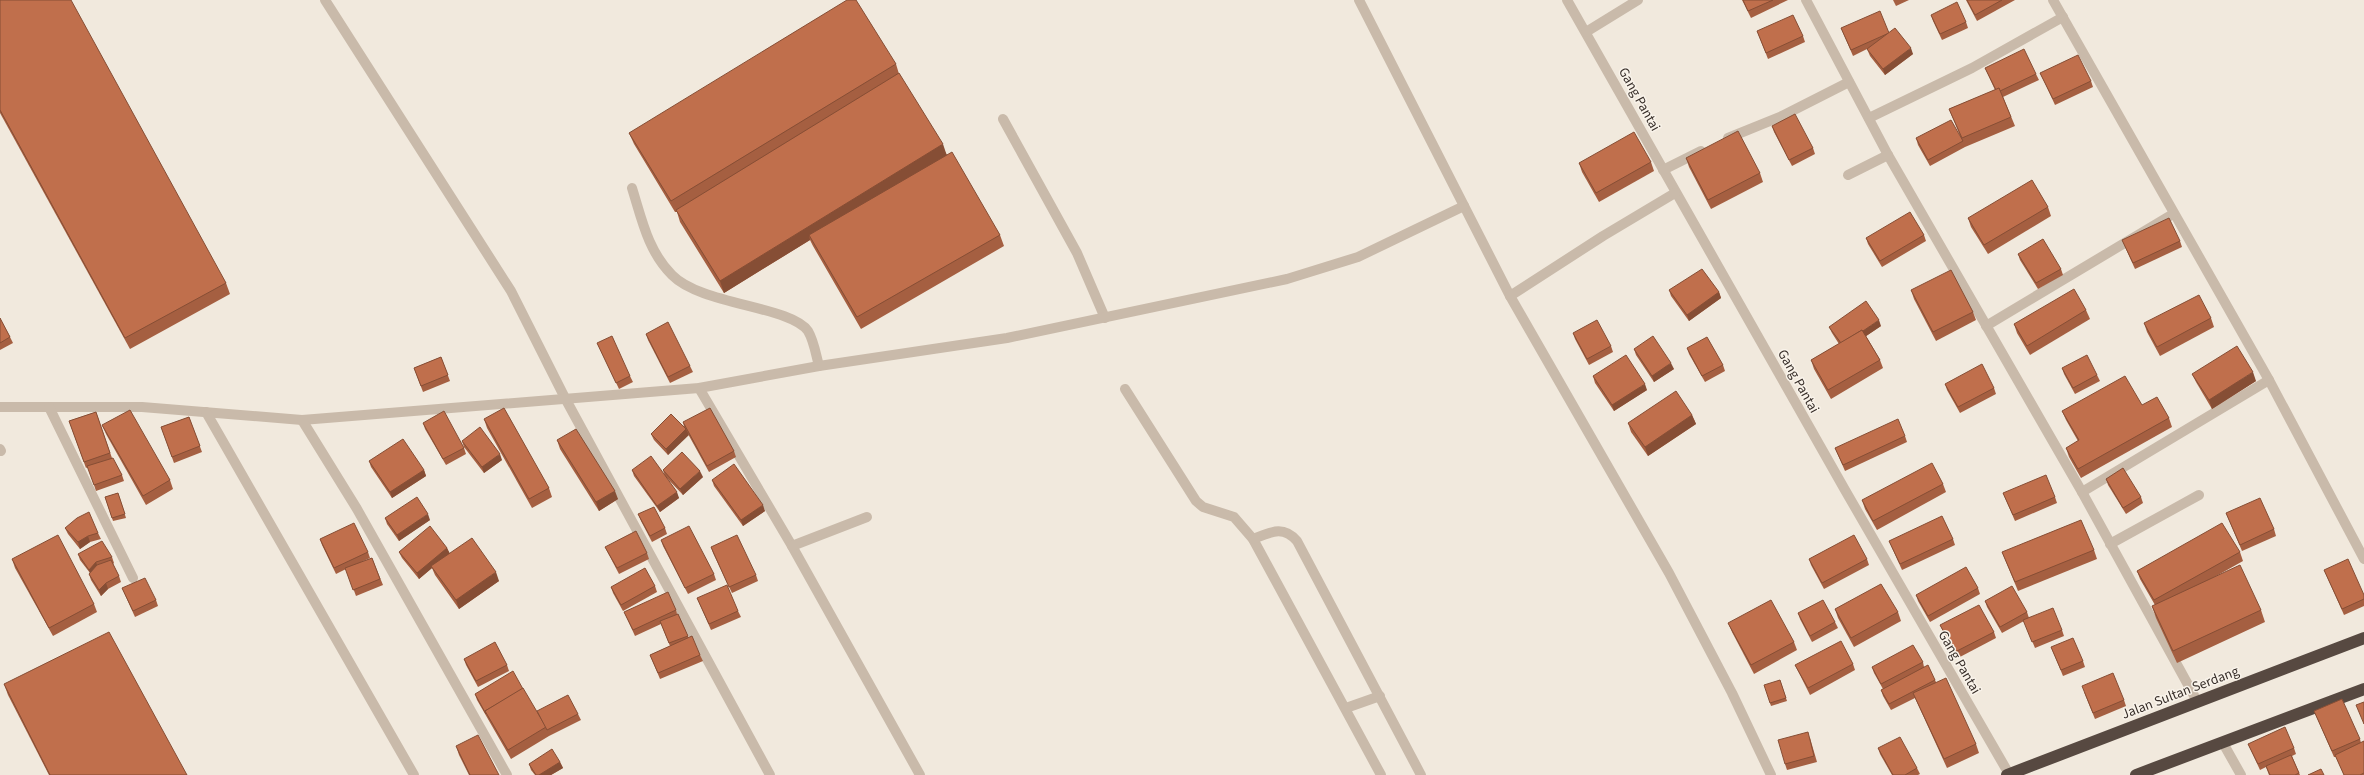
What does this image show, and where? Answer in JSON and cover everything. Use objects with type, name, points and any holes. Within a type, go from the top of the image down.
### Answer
[{"type":"highway","name":"Jalan Sultan Serdang","points":[[2008,775],[2364,638]]},
{"type":"highway","points":[[2136,775],[2364,689]]},
{"type":"street","points":[[326,0],[511,291],[565,398],[770,775]]},
{"type":"street","points":[[1359,0],[1510,296],[1669,573],[1732,693],[1771,775]]},
{"type":"street","name":"Gang Pantai","points":[[1567,0],[1675,193],[2008,775]]},
{"type":"street","points":[[1586,32],[1638,0]]},
{"type":"street","points":[[1806,0],[1888,155],[2082,492],[2197,701]]},
{"type":"street","points":[[2053,0],[2173,214],[2269,380],[2364,559]]},
{"type":"street","points":[[1869,118],[1979,64],[2062,17]]},
{"type":"street","points":[[1663,170],[1716,144],[1782,116],[1849,82]]},
{"type":"street","points":[[1003,119],[1077,253],[1105,318]]},
{"type":"street","points":[[1848,175],[1888,155]]},
{"type":"street","points":[[632,188],[650,246],[673,276],[717,298],[790,318],[807,330],[819,366]]},
{"type":"street","points":[[1510,296],[1603,236],[1675,193]]},
{"type":"street","points":[[0,406],[142,407],[302,420],[700,388],[819,366],[1007,338],[1287,279],[1358,257],[1464,206]]},
{"type":"street","points":[[1986,326],[2173,214]]},
{"type":"street","points":[[2082,492],[2269,380]]},
{"type":"street","points":[[700,388],[792,546],[920,775]]},
{"type":"street","points":[[1125,389],[1196,502],[1203,507],[1234,517],[1253,539],[1381,775]]},
{"type":"street","points":[[49,406],[133,578]]},
{"type":"street","points":[[206,412],[414,775]]},
{"type":"street","points":[[302,420],[358,509],[507,775]]},
{"type":"street","points":[[2110,544],[2199,495]]},
{"type":"street","points":[[792,546],[867,517]]},
{"type":"street","points":[[1253,539],[1276,530],[1282,530],[1297,541],[1421,775]]},
{"type":"street","points":[[1346,708],[1380,696]]},
{"type":"street","points":[[2223,743],[2241,775]]},
{"type":"building","points":[[0,0],[71,0],[226,283],[125,338],[0,110]]},
{"type":"building","points":[[847,0],[856,0],[896,64],[671,201],[629,133]]},
{"type":"building","points":[[1743,0],[1773,0],[1748,11]]},
{"type":"building","points":[[1967,0],[2002,0],[1975,15]]},
{"type":"building","points":[[1957,2],[1966,22],[1940,34],[1931,15]]},
{"type":"building","points":[[1880,11],[1889,33],[1851,50],[1841,28]]},
{"type":"building","points":[[1793,15],[1803,36],[1766,53],[1757,31]]},
{"type":"building","points":[[1895,28],[1911,48],[1883,69],[1867,49]]},
{"type":"building","points":[[2024,49],[2036,74],[2000,91],[1999,88],[1996,90],[1985,68]]},
{"type":"building","points":[[2078,55],[2091,81],[2053,99],[2040,73]]},
{"type":"building","points":[[899,73],[943,144],[720,281],[676,210]]},
{"type":"building","points":[[1999,88],[2011,117],[1962,138],[1949,109]]},
{"type":"building","points":[[1795,114],[1813,148],[1789,160],[1772,126]]},
{"type":"building","points":[[1951,120],[1963,141],[1928,160],[1916,138]]},
{"type":"building","points":[[1738,131],[1760,173],[1708,200],[1686,158]]},
{"type":"building","points":[[1634,132],[1651,162],[1596,193],[1579,163]]},
{"type":"building","points":[[952,152],[1000,235],[857,317],[809,235]]},
{"type":"building","points":[[2032,180],[2048,207],[1984,245],[1968,218]]},
{"type":"building","points":[[1910,212],[1924,235],[1880,261],[1866,238]]},
{"type":"building","points":[[2169,218],[2180,241],[2133,263],[2122,240]]},
{"type":"building","points":[[2043,239],[2061,269],[2036,283],[2018,254]]},
{"type":"building","points":[[1702,269],[1719,292],[1687,315],[1669,290]]},
{"type":"building","points":[[1951,270],[1973,312],[1933,332],[1911,290]]},
{"type":"building","points":[[2074,289],[2086,310],[2027,346],[2014,324]]},
{"type":"building","points":[[2199,295],[2211,318],[2157,347],[2144,323]]},
{"type":"building","points":[[1866,301],[1879,320],[1841,343],[1829,327]]},
{"type":"building","points":[[0,318],[10,337],[0,343]]},
{"type":"building","points":[[1597,320],[1611,346],[1587,359],[1573,333]]},
{"type":"building","points":[[668,322],[690,366],[668,377],[646,334]]},
{"type":"building","points":[[1862,330],[1880,360],[1828,390],[1811,360]]},
{"type":"building","points":[[612,336],[630,376],[616,383],[597,343]]},
{"type":"building","points":[[1653,336],[1671,363],[1652,376],[1634,349]]},
{"type":"building","points":[[1707,337],[1723,365],[1702,376],[1687,348]]},
{"type":"building","points":[[2237,346],[2253,372],[2209,400],[2192,374]]},
{"type":"building","points":[[1626,355],[1645,384],[1612,405],[1593,376]]},
{"type":"building","points":[[2087,355],[2097,375],[2073,388],[2062,368]]},
{"type":"building","points":[[441,357],[448,375],[421,386],[414,368]]},
{"type":"building","points":[[1982,364],[1994,388],[1958,407],[1945,384]]},
{"type":"building","points":[[2125,376],[2142,405],[2157,397],[2169,418],[2078,469],[2066,448],[2079,440],[2062,411]]},
{"type":"building","points":[[1676,391],[1692,415],[1645,447],[1628,423]]},
{"type":"building","points":[[504,408],[549,488],[529,499],[484,419]]},
{"type":"building","points":[[710,408],[734,451],[707,466],[683,422]]},
{"type":"building","points":[[130,410],[170,480],[143,496],[102,425]]},
{"type":"building","points":[[444,411],[464,448],[443,459],[423,423]]},
{"type":"building","points":[[96,412],[110,453],[84,462],[69,421]]},
{"type":"building","points":[[671,414],[686,429],[666,449],[651,434]]},
{"type":"building","points":[[189,417],[200,446],[172,457],[161,427]]},
{"type":"building","points":[[1898,419],[1905,436],[1843,465],[1835,448]]},
{"type":"building","points":[[480,427],[500,454],[482,467],[462,441]]},
{"type":"building","points":[[576,429],[615,491],[596,502],[557,440]]},
{"type":"building","points":[[403,439],[424,470],[390,492],[369,461]]},
{"type":"building","points":[[682,452],[700,471],[680,489],[663,470]]},
{"type":"building","points":[[651,456],[677,492],[657,506],[632,470]]},
{"type":"building","points":[[113,458],[122,475],[94,485],[87,466]]},
{"type":"building","points":[[1932,463],[1943,484],[1873,521],[1862,500]]},
{"type":"building","points":[[734,464],[763,505],[741,520],[712,480]]},
{"type":"building","points":[[2123,468],[2141,497],[2123,508],[2106,479]]},
{"type":"building","points":[[2046,475],[2055,497],[2013,515],[2003,493]]},
{"type":"building","points":[[118,493],[125,514],[112,518],[105,497]]},
{"type":"building","points":[[417,497],[428,514],[397,535],[385,518]]},
{"type":"building","points":[[2260,498],[2274,529],[2240,545],[2226,513]]},
{"type":"building","points":[[654,507],[665,528],[650,536],[638,514]]},
{"type":"building","points":[[89,512],[98,533],[88,536],[78,542],[65,528],[77,518]]},
{"type":"building","points":[[1942,516],[1953,539],[1900,564],[1889,541]]},
{"type":"building","points":[[2081,520],[2094,550],[2015,582],[2002,552]]},
{"type":"building","points":[[354,523],[368,552],[334,568],[320,539]]},
{"type":"building","points":[[2222,523],[2240,552],[2154,600],[2137,571]]},
{"type":"building","points":[[430,526],[447,548],[417,573],[399,552]]},
{"type":"building","points":[[689,526],[714,574],[685,588],[661,540]]},
{"type":"building","points":[[636,531],[647,553],[617,568],[605,547]]},
{"type":"building","points":[[58,535],[94,604],[49,628],[12,559]]},
{"type":"building","points":[[737,535],[756,575],[729,587],[711,547]]},
{"type":"building","points":[[1854,535],[1867,559],[1822,583],[1809,559]]},
{"type":"building","points":[[472,538],[496,572],[456,600],[431,566]]},
{"type":"building","points":[[102,541],[112,557],[96,562],[89,570],[78,554]]},
{"type":"building","points":[[372,558],[380,579],[353,590],[345,568]]},
{"type":"building","points":[[2348,559],[2364,595],[2364,599],[2342,609],[2324,570]]},
{"type":"building","points":[[111,560],[119,576],[106,583],[99,590],[89,574],[97,565]]},
{"type":"building","points":[[2240,565],[2261,610],[2173,651],[2152,606]]},
{"type":"building","points":[[1966,567],[1978,588],[1928,616],[1916,595]]},
{"type":"building","points":[[645,568],[655,586],[621,605],[611,587]]},
{"type":"building","points":[[145,578],[156,600],[133,611],[122,588]]},
{"type":"building","points":[[1881,584],[1898,612],[1851,638],[1835,609]]},
{"type":"building","points":[[727,585],[738,611],[709,624],[697,598]]},
{"type":"building","points":[[2012,586],[2027,612],[2000,627],[1985,601]]},
{"type":"building","points":[[668,592],[676,610],[633,630],[624,612]]},
{"type":"building","points":[[1771,600],[1794,642],[1751,665],[1728,623]]},
{"type":"building","points":[[1823,600],[1835,622],[1810,636],[1798,613]]},
{"type":"building","points":[[1979,605],[1994,632],[1955,652],[1940,625]]},
{"type":"building","points":[[2053,608],[2062,630],[2032,642],[2023,620]]},
{"type":"building","points":[[678,614],[688,636],[669,643],[660,621]]},
{"type":"building","points":[[109,632],[187,775],[50,775],[4,684]]},
{"type":"building","points":[[692,636],[700,655],[658,673],[650,655]]},
{"type":"building","points":[[2073,638],[2083,661],[2061,670],[2051,647]]},
{"type":"building","points":[[1841,641],[1853,664],[1808,688],[1795,665]]},
{"type":"building","points":[[495,642],[507,665],[476,681],[464,659]]},
{"type":"building","points":[[1913,645],[1923,662],[1881,684],[1872,667]]},
{"type":"building","points":[[1928,665],[1935,680],[1889,704],[1881,690]]},
{"type":"building","points":[[513,671],[523,689],[485,711],[486,714],[475,694]]},
{"type":"building","points":[[2113,673],[2124,700],[2093,713],[2082,686]]},
{"type":"building","points":[[1946,678],[1976,744],[1944,759],[1913,693]]},
{"type":"building","points":[[1780,680],[1786,698],[1770,703],[1764,685]]},
{"type":"building","points":[[523,688],[546,727],[508,750],[485,711]]},
{"type":"building","points":[[568,695],[578,714],[547,730],[537,711]]},
{"type":"building","points":[[2342,699],[2360,739],[2332,751],[2314,711]]},
{"type":"building","points":[[2364,702],[2364,724],[2356,705]]},
{"type":"building","points":[[2285,727],[2294,748],[2258,764],[2248,744]]},
{"type":"building","points":[[1808,732],[1814,756],[1785,764],[1778,740]]},
{"type":"building","points":[[478,735],[499,775],[470,775],[456,746]]},
{"type":"building","points":[[1900,737],[1917,768],[1905,775],[1893,775],[1878,748]]},
{"type":"building","points":[[2364,741],[2364,773],[2360,775],[2344,775],[2335,755]]},
{"type":"building","points":[[552,749],[560,762],[539,775],[536,775],[529,764]]},
{"type":"building","points":[[2291,755],[2299,773],[2295,775],[2270,775],[2266,766]]},
{"type":"building","points":[[2321,769],[2324,775],[2308,775]]}]
